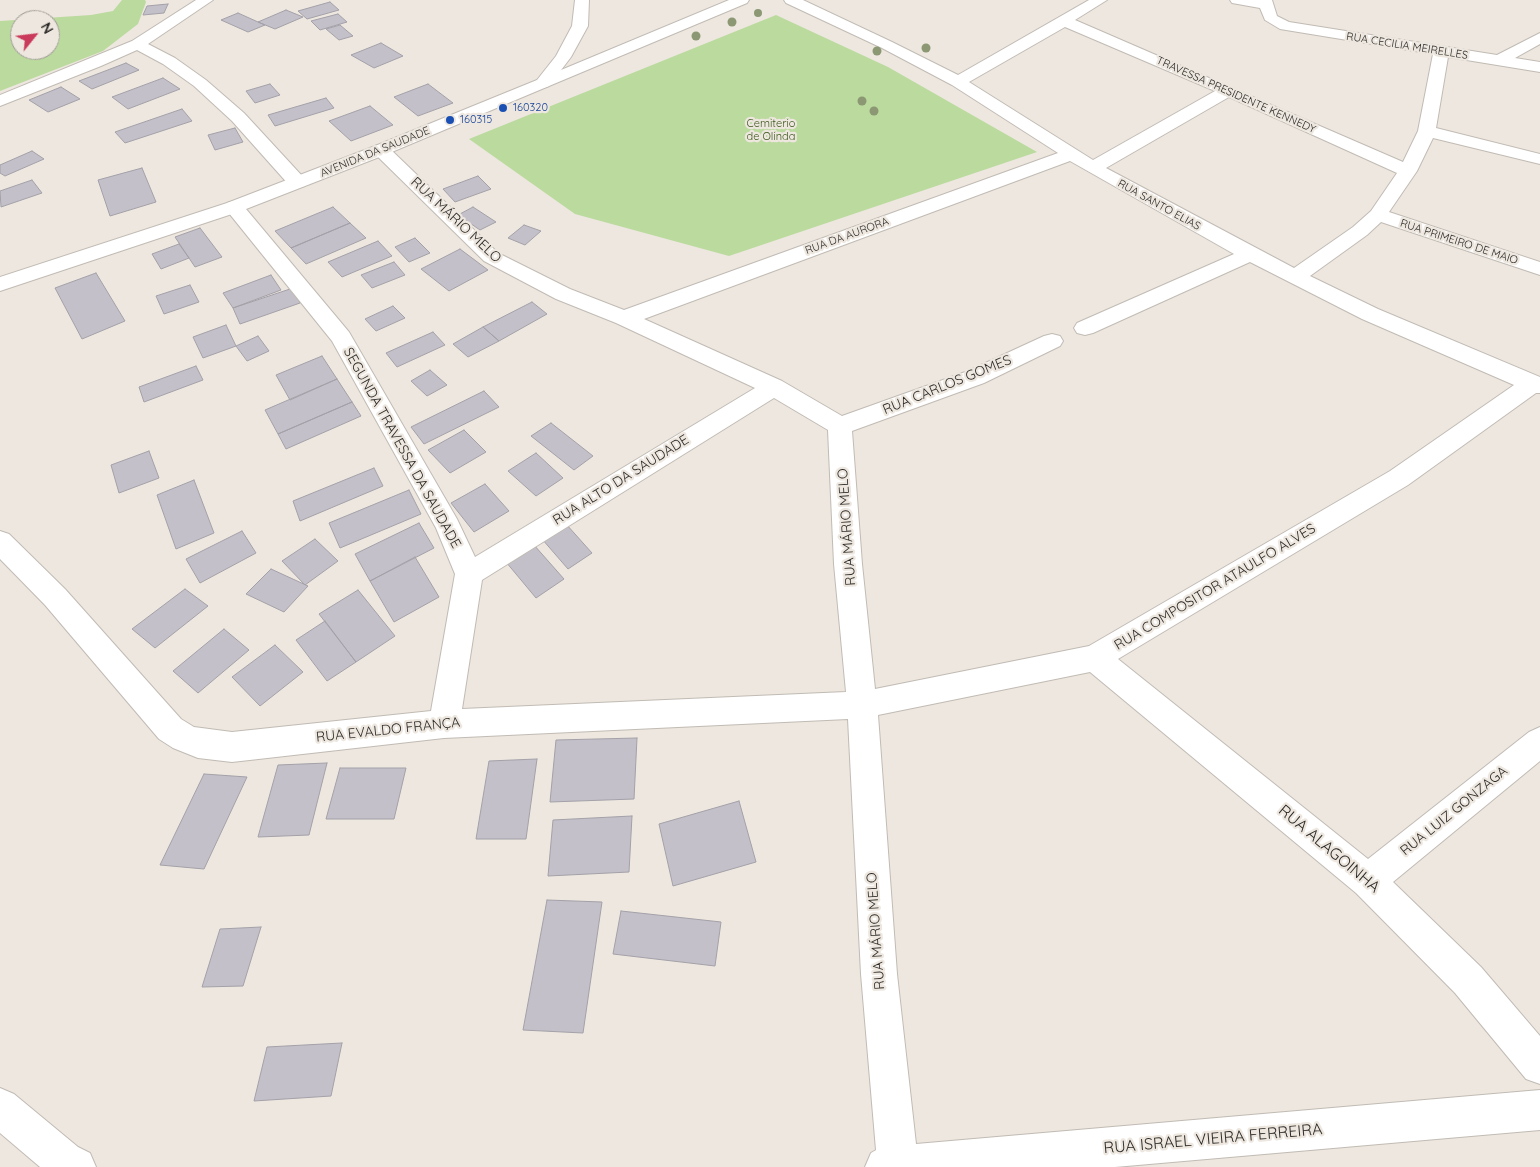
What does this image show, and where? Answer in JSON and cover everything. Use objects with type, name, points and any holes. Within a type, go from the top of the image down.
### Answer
[{"type":"street","points":[[0,101],[137,44],[206,0]]},
{"type":"street","points":[[543,83],[563,57],[580,26],[582,0]]},
{"type":"street","name":"AVENIDA DA SAUDADE","points":[[0,284],[234,207],[381,150],[742,0]]},
{"type":"street","name":"RUA SANTO ELIAS","points":[[791,0],[887,45],[958,82],[1070,155],[1294,277],[1370,314],[1536,384]]},
{"type":"street","points":[[958,82],[1100,0]]},
{"type":"street","points":[[1237,0],[1266,2]]},
{"type":"street","name":"RUA CECILIA MEIRELLES","points":[[1266,2],[1270,16],[1274,21],[1302,29],[1540,68]]},
{"type":"street","name":"TRAVESSA PRESIDENTE KENNEDY","points":[[1064,21],[1228,91],[1408,172]]},
{"type":"street","points":[[1500,60],[1540,38]]},
{"type":"street","points":[[137,44],[169,61],[200,83],[238,117],[297,182]]},
{"type":"street","points":[[1294,277],[1360,231],[1378,215],[1408,172],[1427,131],[1441,51]]},
{"type":"street","points":[[1093,168],[1228,91]]},
{"type":"street","points":[[1427,131],[1540,159]]},
{"type":"street","name":"RUA MÁRIO MELO","points":[[381,150],[491,257],[563,294],[624,318],[774,387],[840,426],[848,564],[862,705],[893,1167]]},
{"type":"street","name":"RUA DA AURORA","points":[[624,318],[1070,155]]},
{"type":"street","name":"SEGUNDA TRAVESSA DA SAUDADE","points":[[234,207],[341,337],[448,526],[469,574]]},
{"type":"street","name":"RUA PRIMEIRO DE MAIO","points":[[1378,215],[1540,269]]},
{"type":"street","points":[[1085,328],[1250,254]]},
{"type":"street","name":"RUA CARLOS GOMES","points":[[840,426],[976,377],[1052,341]]},
{"type":"street","name":"RUA COMPOSITOR ATAULFO ALVES","points":[[862,705],[1095,658],[1399,478],[1536,384]]},
{"type":"street","name":"RUA ALTO DA SAUDADE","points":[[469,574],[774,387]]},
{"type":"street","name":"RUA EVALDO FRANÇA","points":[[0,542],[55,597],[170,729],[184,738],[198,743],[232,747],[444,724],[862,705]]},
{"type":"street","points":[[444,724],[469,574]]},
{"type":"street","name":"RUA ALAGOINHA","points":[[1095,658],[1368,880],[1468,980],[1540,1065]]},
{"type":"street","name":"RUA LUIZ GONZAGA","points":[[1368,880],[1540,742]]},
{"type":"street","points":[[0,1108],[64,1160],[76,1167]]},
{"type":"street","name":"RUA ISRAEL VIEIRA FERREIRA","points":[[893,1167],[1540,1110]]},
{"type":"green space","points":[[122,0],[145,0],[146,2],[138,24],[103,51],[0,91],[0,21],[10,20],[10,60],[60,60],[60,17],[113,11]]},
{"type":"green space","name":"Cemiterio de Olinda","points":[[776,15],[888,67],[1037,152],[729,256],[575,214],[469,139]]},
{"type":"building","points":[[330,2],[339,10],[307,19],[298,11]]},
{"type":"building","points":[[168,4],[164,13],[143,15],[147,6]]},
{"type":"building","points":[[286,10],[303,17],[275,29],[258,22]]},
{"type":"building","points":[[238,13],[265,25],[248,32],[221,20]]},
{"type":"building","points":[[338,14],[347,22],[320,30],[311,21]]},
{"type":"building","points":[[340,25],[353,36],[339,40],[326,29]]},
{"type":"building","points":[[381,43],[403,56],[374,68],[351,55]]},
{"type":"building","points":[[126,63],[139,70],[92,89],[79,81]]},
{"type":"building","points":[[163,78],[180,89],[128,109],[112,97]]},
{"type":"building","points":[[270,84],[280,95],[255,103],[246,91]]},
{"type":"building","points":[[428,84],[453,103],[418,116],[394,97]]},
{"type":"building","points":[[61,87],[80,99],[48,112],[29,100]]},
{"type":"building","points":[[326,98],[334,108],[275,126],[268,115]]},
{"type":"building","points":[[370,106],[393,125],[351,141],[329,121]]},
{"type":"building","points":[[182,109],[192,121],[125,143],[115,132]]},
{"type":"building","points":[[235,128],[243,142],[215,150],[208,135]]},
{"type":"building","points":[[32,151],[44,159],[5,176],[0,173],[0,165]]},
{"type":"building","points":[[142,168],[156,202],[110,216],[98,180]]},
{"type":"building","points":[[478,176],[491,189],[455,202],[443,189]]},
{"type":"building","points":[[32,180],[42,193],[1,207],[0,191]]},
{"type":"building","points":[[333,207],[350,223],[291,248],[275,231]]},
{"type":"building","points":[[473,207],[496,222],[480,230],[458,215]]},
{"type":"building","points":[[350,223],[366,238],[306,264],[291,248]]},
{"type":"building","points":[[524,225],[541,231],[525,245],[508,238]]},
{"type":"building","points":[[200,228],[222,257],[195,267],[175,237]]},
{"type":"building","points":[[415,238],[430,253],[409,262],[395,247]]},
{"type":"building","points":[[378,241],[392,256],[342,277],[328,262]]},
{"type":"building","points":[[179,244],[189,258],[161,269],[152,254]]},
{"type":"building","points":[[460,249],[488,270],[449,291],[421,269]]},
{"type":"building","points":[[394,262],[405,275],[372,288],[361,275]]},
{"type":"building","points":[[96,273],[125,321],[82,339],[55,288]]},
{"type":"building","points":[[271,275],[281,290],[233,308],[223,293]]},
{"type":"building","points":[[190,285],[199,302],[164,314],[156,296]]},
{"type":"building","points":[[293,288],[300,303],[240,324],[233,308]]},
{"type":"building","points":[[532,302],[547,314],[499,341],[483,327]]},
{"type":"building","points":[[393,306],[405,318],[376,331],[365,319]]},
{"type":"building","points":[[226,325],[236,346],[203,358],[193,337]]},
{"type":"building","points":[[483,327],[499,341],[468,357],[453,344]]},
{"type":"building","points":[[433,332],[445,345],[397,367],[386,353]]},
{"type":"building","points":[[258,336],[269,351],[247,361],[236,346]]},
{"type":"building","points":[[322,356],[337,379],[290,400],[276,375]]},
{"type":"building","points":[[196,366],[203,380],[144,402],[139,387]]},
{"type":"building","points":[[430,370],[447,385],[427,396],[411,381]]},
{"type":"building","points":[[337,379],[352,402],[278,434],[265,410]]},
{"type":"building","points":[[484,391],[499,407],[424,444],[411,427]]},
{"type":"building","points":[[352,402],[361,416],[286,449],[278,434]]},
{"type":"building","points":[[551,423],[593,456],[574,470],[531,436]]},
{"type":"building","points":[[464,430],[486,452],[450,473],[428,450]]},
{"type":"building","points":[[149,451],[159,478],[119,493],[111,465]]},
{"type":"building","points":[[536,453],[563,478],[536,496],[508,471]]},
{"type":"building","points":[[374,468],[383,486],[300,521],[293,501]]},
{"type":"building","points":[[194,480],[214,533],[176,549],[157,495]]},
{"type":"building","points":[[485,484],[509,511],[474,532],[451,503]]},
{"type":"building","points":[[409,490],[421,514],[340,548],[329,523]]},
{"type":"building","points":[[419,523],[434,548],[370,581],[355,554]]},
{"type":"building","points":[[566,524],[592,553],[568,569],[542,539]]},
{"type":"building","points":[[242,531],[256,553],[200,583],[186,559]]},
{"type":"building","points":[[315,539],[338,561],[305,585],[282,561]]},
{"type":"building","points":[[534,545],[564,579],[536,598],[506,562]]},
{"type":"building","points":[[415,557],[439,597],[394,622],[370,581]]},
{"type":"building","points":[[271,569],[308,586],[284,612],[246,594]]},
{"type":"building","points":[[185,589],[208,606],[155,648],[132,629]]},
{"type":"building","points":[[358,590],[395,636],[356,662],[319,614]]},
{"type":"building","points":[[325,621],[356,662],[327,681],[296,640]]},
{"type":"building","points":[[224,629],[249,650],[198,693],[173,671]]},
{"type":"building","points":[[275,645],[303,672],[260,706],[232,677]]},
{"type":"building","points":[[637,738],[634,799],[550,802],[556,740]]},
{"type":"building","points":[[537,759],[526,839],[476,839],[489,761]]},
{"type":"building","points":[[327,763],[309,835],[258,837],[278,765]]},
{"type":"building","points":[[340,768],[406,768],[394,819],[326,819]]},
{"type":"building","points":[[204,774],[247,777],[204,869],[160,865]]},
{"type":"building","points":[[739,801],[756,862],[673,886],[659,824]]},
{"type":"building","points":[[632,816],[629,872],[548,876],[553,820]]},
{"type":"building","points":[[547,900],[602,902],[583,1033],[523,1030]]},
{"type":"building","points":[[621,911],[721,922],[715,966],[613,954]]},
{"type":"building","points":[[261,927],[243,986],[202,987],[220,929]]},
{"type":"building","points":[[342,1043],[331,1096],[254,1101],[267,1047]]},
{"type":"place","name":"160320","points":[[503,108]]},
{"type":"place","name":"160315","points":[[450,120]]}]
